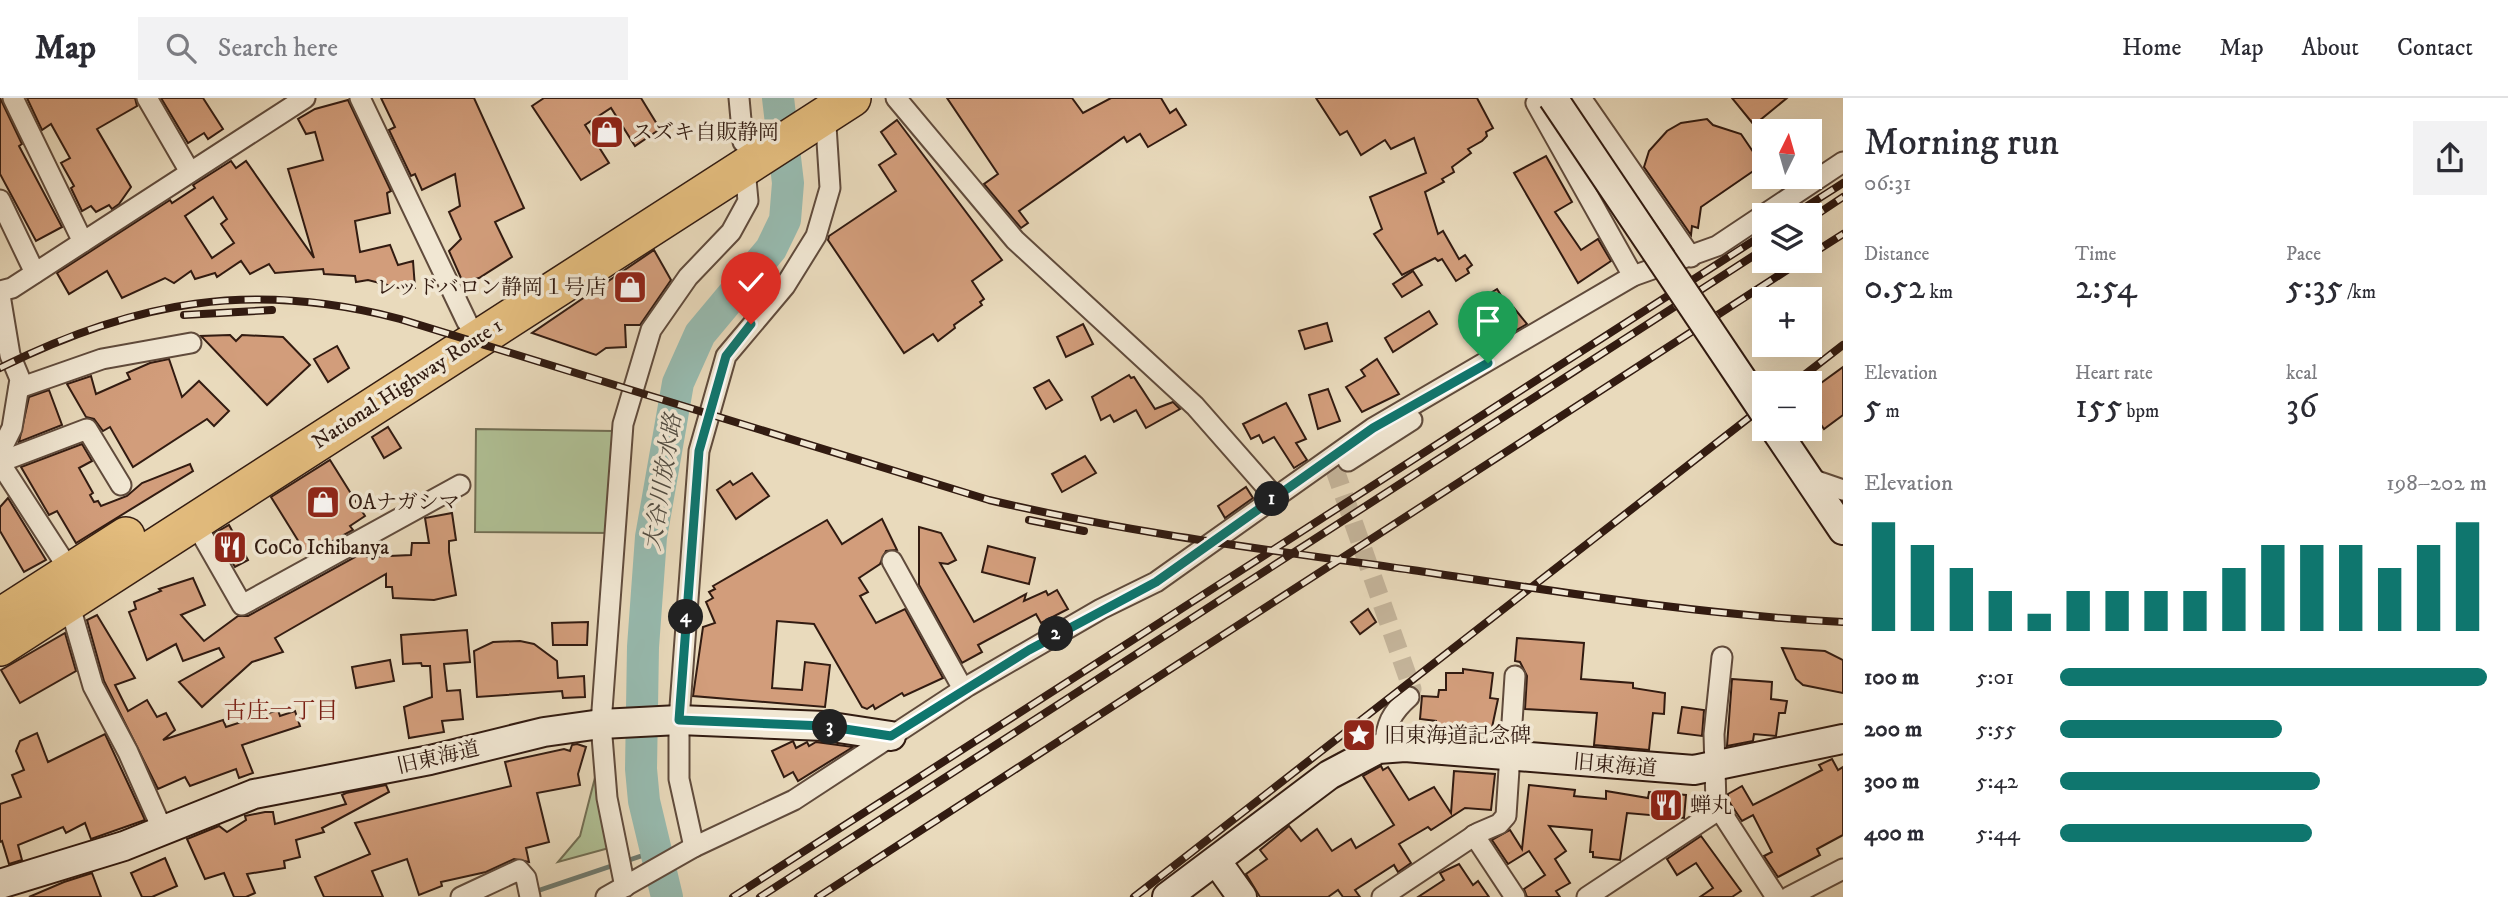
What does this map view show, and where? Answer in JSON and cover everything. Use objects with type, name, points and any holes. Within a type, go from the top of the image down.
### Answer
[{"type":"highway","name":"National Highway Route 1","points":[[0,647],[70,587],[467,322],[825,106]]},
{"type":"highway","name":"National Highway Route 1","points":[[0,617],[70,587],[194,521],[463,346],[748,153]]},
{"type":"street","points":[[13,98],[83,242]]},
{"type":"street","points":[[147,98],[191,172]]},
{"type":"street","points":[[0,452],[12,428],[20,379],[10,355],[0,293],[12,288],[305,98]]},
{"type":"street","points":[[360,98],[467,322]]},
{"type":"street","points":[[628,885],[607,798],[601,724],[623,424],[651,330],[688,276],[731,232],[748,201],[748,153],[739,98]]},
{"type":"street","points":[[896,98],[1015,240],[1195,406],[1275,497]]},
{"type":"street","points":[[1540,98],[1536,103],[1633,276]]},
{"type":"street","points":[[1553,98],[1752,394]]},
{"type":"street","points":[[1581,98],[1691,257]]},
{"type":"street","points":[[690,849],[679,779],[679,720],[699,451],[726,356],[785,286],[816,236],[830,188],[825,106]]},
{"type":"street","points":[[606,897],[690,849],[794,800],[963,689],[1089,616],[1156,582],[1373,428],[1633,276],[1717,247],[1843,162]]},
{"type":"street","points":[[0,200],[35,273]]},
{"type":"street","points":[[19,388],[102,359],[191,343]]},
{"type":"street","points":[[1338,468],[1426,411],[1422,400]]},
{"type":"street","points":[[121,485],[86,429],[0,462],[70,587],[93,687],[128,752],[163,831]]},
{"type":"street","points":[[1783,441],[1843,530]]},
{"type":"street","points":[[1808,478],[1843,490]]},
{"type":"street","points":[[194,521],[242,605],[460,485]]},
{"type":"street","points":[[892,561],[963,689]]},
{"type":"street","points":[[1722,657],[1714,768],[1720,809],[1776,897]]},
{"type":"street","points":[[1382,897],[1474,835],[1499,824],[1506,816],[1515,676]]},
{"type":"street","points":[[1167,897],[1217,862],[1329,775],[1384,749],[1386,726],[1392,712],[1409,697]]},
{"type":"street","name":"旧東海道","points":[[0,884],[124,846],[254,794],[430,760],[544,732],[601,724],[679,720],[825,726],[891,736]]},
{"type":"street","name":"旧東海道","points":[[1384,749],[1405,747],[1673,769],[1714,768],[1843,740]]},
{"type":"street","points":[[1587,897],[1720,809]]},
{"type":"street","points":[[1474,835],[1515,897]]},
{"type":"street","points":[[1217,862],[1242,897]]},
{"type":"street","points":[[1789,897],[1843,869]]},
{"type":"street","points":[[461,897],[519,870],[528,888]]},
{"type":"green space","points":[[476,429],[613,431],[612,533],[475,532]]},
{"type":"green space","points":[[599,762],[609,848],[558,862],[580,836]]},
{"type":"building","points":[[0,98],[22,144],[19,146],[62,227],[36,241],[0,174]]},
{"type":"building","points":[[27,98],[135,98],[137,106],[97,129],[131,187],[119,204],[112,209],[109,205],[96,212],[91,206],[82,211],[71,188],[74,186],[61,163],[70,158],[51,124],[42,130]]},
{"type":"building","points":[[161,98],[203,98],[223,129],[208,139],[204,133],[188,143]]},
{"type":"building","points":[[381,98],[474,98],[524,208],[495,222],[512,257],[479,278],[467,281],[461,278],[449,251],[461,239],[449,212],[460,206],[455,174],[422,190],[415,174],[411,176],[389,130],[395,127]]},
{"type":"building","points":[[544,98],[641,98],[660,129],[635,146],[611,108],[585,125],[609,163],[581,180],[532,106]]},
{"type":"building","points":[[947,98],[1072,98],[1083,113],[1111,98],[1161,98],[1170,113],[1176,109],[1186,125],[1148,147],[1140,134],[1127,142],[1124,137],[1019,211],[1028,223],[1021,228],[984,184],[998,174]]},
{"type":"building","points":[[1316,98],[1477,98],[1493,128],[1486,132],[1487,136],[1482,141],[1468,149],[1471,153],[1452,167],[1454,172],[1442,179],[1444,182],[1425,192],[1438,234],[1443,231],[1459,259],[1465,255],[1472,265],[1467,269],[1469,273],[1456,281],[1442,259],[1438,261],[1435,258],[1402,275],[1374,234],[1382,229],[1370,197],[1426,173],[1414,138],[1391,149],[1385,140],[1361,155],[1347,131],[1340,135]]},
{"type":"building","points":[[1732,98],[1787,98],[1761,119],[1752,119],[1752,123]]},
{"type":"building","points":[[348,100],[391,191],[387,193],[390,213],[355,221],[360,252],[390,245],[398,265],[413,261],[415,288],[407,290],[368,280],[356,282],[355,276],[324,274],[323,269],[275,273],[269,264],[250,274],[241,261],[217,277],[215,273],[195,279],[191,271],[174,283],[165,278],[122,298],[107,271],[69,294],[57,273],[170,200],[172,203],[195,188],[193,185],[231,161],[236,168],[246,161],[314,258],[288,169],[323,160],[315,132],[306,134],[298,119],[315,109]],"holes":[[[213,197],[227,219],[221,224],[234,243],[212,258],[185,216]]]},
{"type":"building","points":[[1707,119],[1713,125],[1741,134],[1752,150],[1752,172],[1701,207],[1698,228],[1692,226],[1691,235],[1644,167],[1649,151],[1667,131],[1681,123]]},
{"type":"building","points":[[897,120],[1002,260],[972,281],[984,299],[980,302],[982,305],[954,325],[955,328],[938,341],[933,334],[904,353],[828,240],[829,236],[896,191],[879,165],[896,154],[881,132]]},
{"type":"building","points":[[1546,156],[1572,202],[1555,212],[1581,250],[1598,239],[1611,261],[1578,283],[1514,173]]},
{"type":"building","points":[[654,250],[671,280],[640,325],[625,325],[626,347],[606,348],[596,355],[532,333]]},
{"type":"building","points":[[1413,271],[1422,285],[1402,297],[1393,284]]},
{"type":"building","points":[[1497,289],[1511,311],[1514,308],[1527,324],[1482,350],[1470,331],[1488,320],[1476,302]]},
{"type":"building","points":[[1429,311],[1437,324],[1393,352],[1385,338]]},
{"type":"building","points":[[1327,323],[1332,341],[1305,349],[1299,331]]},
{"type":"building","points":[[1083,324],[1093,344],[1066,357],[1057,337]]},
{"type":"building","points":[[230,335],[236,341],[242,335],[283,337],[310,365],[267,405],[201,336]]},
{"type":"building","points":[[337,346],[349,368],[328,382],[314,359]]},
{"type":"building","points":[[169,359],[182,397],[199,381],[229,411],[214,426],[207,419],[133,467],[110,427],[103,431],[94,419],[86,417],[67,384],[91,376],[96,394],[130,379],[127,373],[150,363]]},
{"type":"building","points":[[1377,359],[1399,394],[1362,412],[1346,387],[1365,376],[1361,370]]},
{"type":"building","points":[[1843,367],[1843,415],[1824,429],[1822,426],[1822,382]]},
{"type":"building","points":[[1129,375],[1134,377],[1155,409],[1173,402],[1180,409],[1146,428],[1136,410],[1114,422],[1110,415],[1101,420],[1092,397]]},
{"type":"building","points":[[1049,380],[1062,400],[1046,409],[1034,388]]},
{"type":"building","points":[[1328,389],[1340,421],[1318,429],[1309,395]]},
{"type":"building","points":[[49,390],[62,425],[19,442],[29,397]]},
{"type":"building","points":[[1286,403],[1306,439],[1296,443],[1307,460],[1294,468],[1274,437],[1263,443],[1259,435],[1251,439],[1243,424]]},
{"type":"building","points":[[388,427],[401,448],[384,458],[372,437]]},
{"type":"building","points":[[82,444],[92,461],[79,468],[93,493],[90,495],[94,502],[98,501],[101,506],[127,496],[142,483],[190,464],[193,471],[76,543],[57,511],[49,515],[21,467]]},
{"type":"building","points":[[1085,456],[1096,473],[1062,492],[1052,474]]},
{"type":"building","points":[[330,460],[365,516],[350,526],[353,530],[307,555],[271,497]]},
{"type":"building","points":[[752,473],[769,496],[736,519],[717,490],[730,481],[733,485]]},
{"type":"building","points":[[1246,487],[1253,498],[1225,518],[1218,506]]},
{"type":"building","points":[[8,498],[46,560],[24,572],[0,531],[0,507]]},
{"type":"building","points":[[452,513],[456,540],[449,541],[449,552],[456,595],[434,600],[393,598],[392,587],[386,587],[386,574],[275,638],[283,652],[252,662],[202,707],[179,682],[224,657],[219,648],[183,661],[176,644],[147,660],[129,612],[136,609],[134,602],[161,591],[159,589],[193,578],[205,605],[181,615],[204,641],[238,616],[248,616],[364,552],[367,557],[411,555],[412,543],[429,543],[425,518]]},
{"type":"building","points":[[882,519],[897,550],[886,551],[880,564],[859,578],[868,592],[860,596],[876,623],[905,609],[943,678],[904,696],[902,693],[875,709],[873,705],[867,709],[862,707],[814,624],[777,621],[772,688],[802,690],[805,662],[830,665],[825,707],[693,696],[703,627],[715,623],[706,602],[713,598],[709,592],[715,589],[713,586],[827,520],[842,544]]},
{"type":"building","points":[[229,525],[248,560],[235,567],[215,533]]},
{"type":"building","points":[[919,527],[941,533],[956,560],[948,564],[940,563],[974,622],[1026,594],[1024,601],[1046,591],[1048,595],[1057,590],[1068,609],[1041,623],[1036,614],[978,645],[982,652],[962,663],[919,585]]},
{"type":"building","points":[[988,546],[1035,558],[1029,584],[982,572]]},
{"type":"building","points":[[1368,609],[1376,622],[1360,634],[1351,622]]},
{"type":"building","points":[[97,615],[135,678],[115,685],[128,711],[147,700],[157,717],[166,713],[175,730],[163,740],[223,720],[226,727],[278,710],[280,716],[295,711],[300,726],[242,745],[253,773],[239,778],[236,769],[190,786],[185,777],[158,789],[104,681],[87,620]]},
{"type":"building","points":[[588,622],[587,645],[553,645],[552,623]]},
{"type":"building","points":[[467,630],[470,662],[444,664],[447,691],[460,690],[463,719],[442,721],[444,732],[409,738],[404,707],[432,697],[430,666],[422,666],[421,663],[403,664],[401,635]]},
{"type":"building","points":[[65,633],[76,671],[20,703],[1,670]]},
{"type":"building","points":[[1517,638],[1584,643],[1581,679],[1633,683],[1633,688],[1665,693],[1664,714],[1653,713],[1649,750],[1594,745],[1597,713],[1525,709],[1527,676],[1520,662],[1515,661]]},
{"type":"building","points":[[520,641],[534,644],[557,661],[558,678],[584,676],[585,697],[563,698],[562,691],[477,697],[474,651],[493,642]]},
{"type":"building","points":[[1782,648],[1825,651],[1843,660],[1843,693],[1803,685],[1796,679]]},
{"type":"building","points":[[390,660],[394,681],[356,688],[352,667]]},
{"type":"building","points":[[1463,669],[1493,673],[1490,698],[1498,699],[1490,737],[1469,735],[1469,728],[1436,725],[1436,721],[1420,719],[1422,696],[1438,697],[1439,690],[1446,690],[1446,673],[1463,673]]},
{"type":"building","points":[[1732,679],[1772,682],[1771,699],[1787,701],[1785,713],[1779,713],[1776,736],[1754,734],[1753,741],[1727,746]]},
{"type":"building","points":[[1682,707],[1704,710],[1702,736],[1678,733]]},
{"type":"building","points":[[37,733],[48,762],[105,734],[145,820],[91,839],[85,823],[66,833],[63,827],[18,845],[22,860],[9,864],[2,841],[0,842],[0,804],[21,797],[12,775],[24,770],[16,751],[20,741]]},
{"type":"building","points":[[793,741],[796,748],[807,742],[809,746],[816,742],[853,747],[798,781],[793,772],[784,777],[772,751]]},
{"type":"building","points":[[572,745],[586,747],[578,774],[580,785],[537,793],[549,842],[526,848],[529,862],[514,859],[486,872],[441,882],[442,886],[419,895],[407,859],[372,871],[383,897],[324,897],[315,877],[370,854],[355,823],[511,786],[505,762],[564,749],[570,751]]},
{"type":"building","points":[[1832,759],[1838,770],[1843,767],[1843,835],[1817,849],[1820,855],[1778,877],[1764,856],[1772,852],[1753,815],[1742,821],[1728,800],[1728,794],[1742,786],[1753,805],[1822,770],[1819,765]]},
{"type":"building","points":[[1381,766],[1383,770],[1388,767],[1409,800],[1434,787],[1451,813],[1454,771],[1495,774],[1491,810],[1465,808],[1431,830],[1428,827],[1399,844],[1411,863],[1398,872],[1394,865],[1355,890],[1360,897],[1343,897],[1338,890],[1328,897],[1260,897],[1246,874],[1267,859],[1260,850],[1289,826],[1301,841],[1317,829],[1332,851],[1351,839],[1356,848],[1394,825],[1363,776]]},
{"type":"building","points":[[386,785],[389,792],[322,828],[324,832],[296,840],[300,857],[284,861],[285,868],[247,874],[255,893],[246,897],[234,897],[224,873],[205,879],[187,839],[219,826],[227,832],[246,820],[245,816],[265,812],[273,812],[275,824],[346,804],[342,795],[346,793]]},
{"type":"building","points":[[1529,785],[1575,790],[1574,796],[1606,799],[1606,791],[1648,798],[1649,792],[1686,795],[1684,818],[1627,813],[1620,860],[1593,857],[1593,852],[1590,852],[1592,830],[1549,826],[1566,851],[1555,859],[1570,883],[1556,891],[1560,897],[1527,897],[1524,889],[1545,875],[1529,851],[1508,864],[1492,840],[1510,830],[1522,849]]},
{"type":"building","points":[[1701,836],[1741,891],[1732,897],[1700,897],[1713,888],[1696,863],[1677,875],[1667,859]]},
{"type":"building","points":[[165,858],[177,886],[152,897],[142,897],[131,873]]},
{"type":"building","points":[[1459,864],[1473,885],[1478,881],[1489,897],[1418,897],[1444,880],[1440,873]]},
{"type":"building","points":[[92,873],[101,897],[29,897],[64,882]]},
{"type":"waterway","name":"大谷川放水路","points":[[667,897],[644,801],[641,769],[643,647],[651,537],[678,383],[700,334],[771,249],[785,220],[788,183],[778,98]]},
{"type":"waterway","points":[[534,892],[656,851]]},
{"type":"tunnel","points":[[1338,468],[1336,473],[1412,689],[1409,697]]},
{"type":"railway","points":[[1812,203],[1843,183]]},
{"type":"railway","points":[[1822,211],[1843,197]]},
{"type":"railway","points":[[1822,247],[1843,234]]},
{"type":"railway","points":[[733,897],[1752,242]]},
{"type":"railway","points":[[760,897],[1752,257]]},
{"type":"railway","points":[[818,897],[1782,273]]},
{"type":"railway","points":[[0,368],[50,345],[99,327],[147,313],[195,304],[244,300],[294,301],[346,307],[400,319],[989,500],[1041,512],[1199,540],[1627,601],[1735,614],[1843,622]]},
{"type":"railway","points":[[184,315],[272,310]]},
{"type":"railway","points":[[1809,371],[1843,345]]},
{"type":"railway","points":[[1134,897],[1752,415]]},
{"type":"railway","points":[[1029,520],[1084,531]]},
{"type":"place","name":"スズキ自販静岡","points":[[607,132]]},
{"type":"place","name":"レッドバロン静岡１号店","points":[[630,287]]},
{"type":"place","name":"OAナガシマ","points":[[323,502]]},
{"type":"place","name":"CoCo Ichibanya","points":[[230,547]]},
{"type":"place","name":"旧東海道記念碑","points":[[1359,735]]},
{"type":"place","name":"蝉丸","points":[[1666,805]]},
{"type":"district","name":"古庄一丁目","points":[[281,710]]},
{"type":"route","points":[[751,324],[726,356],[699,451],[679,720],[825,726],[891,736],[1029,650],[1101,609],[1156,582],[1373,428],[1488,363]]}]
